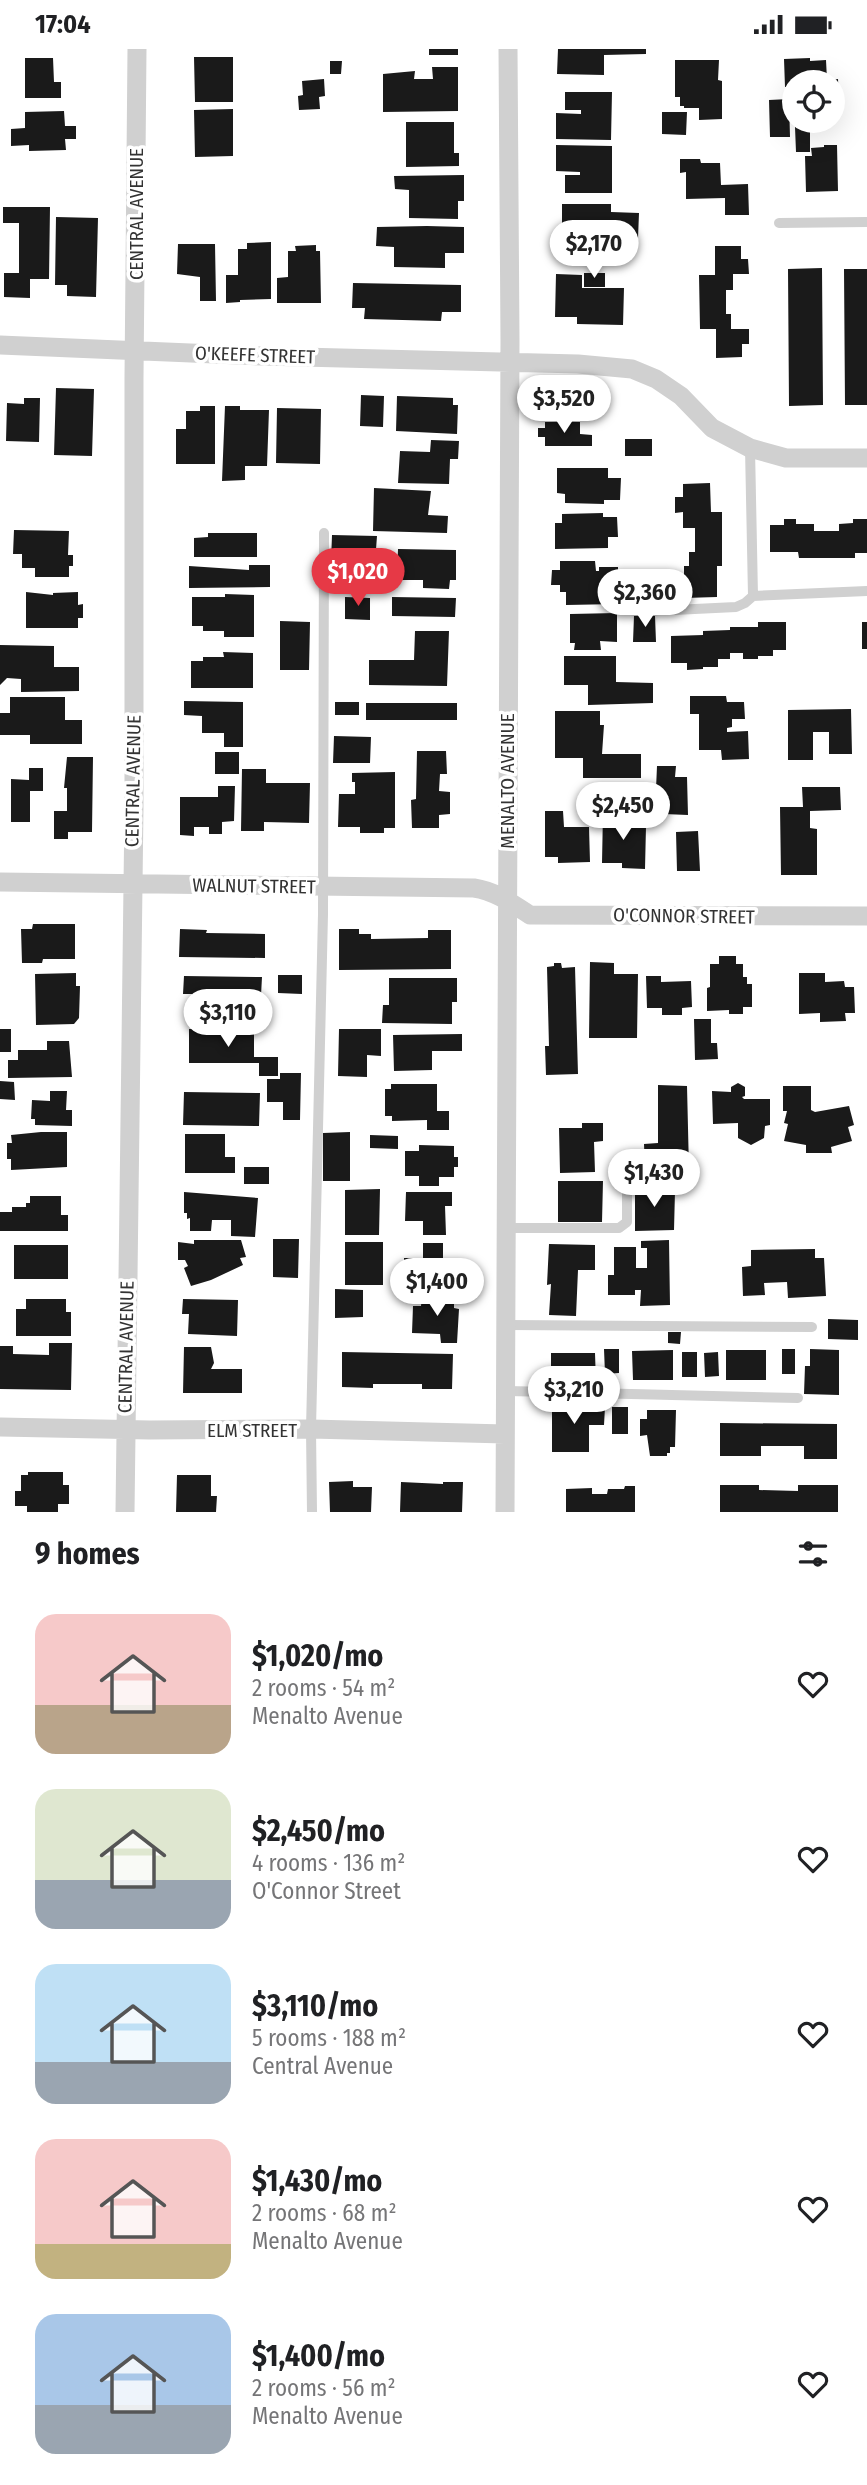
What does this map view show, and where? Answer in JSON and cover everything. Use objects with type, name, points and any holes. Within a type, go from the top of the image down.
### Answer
[{"type":"street","name":"CENTRAL AVENUE","points":[[125,1512],[134,807],[137,49]]},
{"type":"street","name":"MENALTO AVENUE","points":[[505,1512],[510,362],[508,49]]},
{"type":"street","name":"O'KEEFE STREET","points":[[0,345],[283,357],[578,364],[632,369],[656,379],[681,396],[712,428],[750,449],[786,458],[867,458]]},
{"type":"street","name":"WALNUT STREET","points":[[0,882],[474,888],[506,899]]},
{"type":"street","name":"O'CONNOR STREET","points":[[506,899],[530,915],[867,916]]},
{"type":"street","name":"ELM STREET","points":[[0,1427],[312,1429],[505,1434]]},
{"type":"lane","points":[[779,223],[867,222]]},
{"type":"lane","points":[[750,449],[753,596]]},
{"type":"lane","points":[[312,1512],[324,888],[324,533]]},
{"type":"lane","points":[[674,610],[736,607],[753,596],[867,591]]},
{"type":"lane","points":[[505,1228],[619,1228],[626,1222],[627,1191]]},
{"type":"lane","points":[[505,1325],[812,1327]]},
{"type":"lane","points":[[504,1391],[798,1398]]},
{"type":"water","points":[[602,789],[643,789],[644,806],[602,806]]},
{"type":"building","points":[[429,49],[458,49],[458,55],[429,55]]},
{"type":"building","points":[[558,49],[646,49],[646,54],[604,55],[604,75],[557,74]]},
{"type":"building","points":[[194,57],[233,57],[233,102],[195,102]]},
{"type":"building","points":[[25,58],[53,58],[54,82],[61,82],[61,98],[25,98]]},
{"type":"building","points":[[784,59],[826,60],[826,70],[784,70]]},
{"type":"building","points":[[675,60],[719,60],[722,119],[699,120],[699,108],[680,106],[680,97],[675,97]]},
{"type":"building","points":[[330,61],[342,61],[341,74],[330,74]]},
{"type":"building","points":[[432,67],[458,67],[458,111],[383,112],[383,74],[415,71],[414,79],[433,79]]},
{"type":"building","points":[[324,79],[325,96],[319,97],[320,109],[299,110],[298,96],[303,95],[302,81]]},
{"type":"building","points":[[565,92],[612,92],[611,140],[556,139],[556,113],[581,114],[581,110],[565,110]]},
{"type":"building","points":[[782,99],[782,133],[790,133],[790,137],[770,137],[769,100]]},
{"type":"building","points":[[233,109],[233,156],[195,157],[194,110]]},
{"type":"building","points":[[64,111],[65,126],[76,126],[76,139],[65,139],[66,150],[29,151],[29,145],[11,146],[11,129],[25,128],[25,112]]},
{"type":"building","points":[[662,112],[687,112],[686,135],[662,134]]},
{"type":"building","points":[[406,122],[454,122],[454,153],[459,153],[459,166],[406,167]]},
{"type":"building","points":[[795,133],[810,133],[810,152],[796,152]]},
{"type":"building","points":[[556,145],[612,146],[612,193],[565,193],[565,175],[580,175],[580,172],[556,171]]},
{"type":"building","points":[[837,145],[838,191],[806,192],[805,156],[812,156],[811,148]]},
{"type":"building","points":[[680,159],[720,163],[721,185],[748,184],[749,215],[725,215],[725,198],[686,199],[686,172],[680,173]]},
{"type":"building","points":[[464,175],[464,201],[458,201],[458,219],[409,218],[409,190],[395,189],[394,176]]},
{"type":"building","points":[[562,204],[611,204],[611,212],[639,213],[638,238],[591,238],[591,250],[566,249],[566,237],[562,238]]},
{"type":"building","points":[[3,207],[50,207],[49,279],[30,279],[30,298],[4,297],[4,273],[19,273],[19,223],[3,223]]},
{"type":"building","points":[[56,217],[98,218],[96,297],[67,296],[67,285],[55,285]]},
{"type":"building","points":[[377,227],[464,227],[464,253],[445,253],[445,268],[394,267],[394,247],[376,246]]},
{"type":"building","points":[[271,242],[271,299],[226,303],[226,275],[238,275],[238,249],[247,249],[247,243]]},
{"type":"building","points":[[178,244],[215,244],[216,301],[200,301],[200,277],[177,274]]},
{"type":"building","points":[[316,245],[316,251],[320,251],[321,303],[277,303],[277,278],[288,277],[288,251],[296,251],[295,246]]},
{"type":"building","points":[[715,246],[741,246],[741,259],[748,259],[749,274],[733,274],[733,290],[726,290],[726,314],[731,314],[731,329],[749,329],[749,344],[742,344],[742,357],[716,358],[716,329],[700,329],[699,275],[715,275]]},
{"type":"building","points":[[822,268],[823,405],[789,406],[788,269]]},
{"type":"building","points":[[844,269],[867,269],[867,405],[845,405]]},
{"type":"building","points":[[584,273],[605,273],[605,287],[584,287]]},
{"type":"building","points":[[556,274],[582,275],[582,288],[624,288],[623,325],[577,324],[577,317],[555,317]]},
{"type":"building","points":[[353,283],[461,285],[461,312],[442,312],[441,321],[364,319],[365,308],[352,308]]},
{"type":"building","points":[[56,388],[94,389],[92,456],[54,455]]},
{"type":"building","points":[[361,395],[384,396],[383,427],[360,426]]},
{"type":"building","points":[[397,396],[453,398],[453,405],[458,405],[457,434],[396,431]]},
{"type":"building","points":[[24,398],[40,398],[39,442],[6,441],[7,403],[24,404]]},
{"type":"building","points":[[200,406],[215,406],[215,464],[176,464],[176,429],[186,429],[186,411],[200,411]]},
{"type":"building","points":[[225,406],[240,406],[240,410],[269,410],[267,466],[245,466],[245,480],[222,481]]},
{"type":"building","points":[[277,408],[321,409],[320,464],[276,463]]},
{"type":"building","points":[[545,422],[580,422],[580,434],[592,435],[592,446],[545,446],[545,437],[538,437],[538,428],[545,428]]},
{"type":"building","points":[[625,439],[652,439],[652,456],[625,456]]},
{"type":"building","points":[[431,440],[459,441],[458,459],[450,459],[449,484],[398,483],[400,451],[430,452]]},
{"type":"building","points":[[557,468],[608,468],[608,478],[621,478],[620,500],[604,500],[604,504],[565,503],[565,494],[557,493]]},
{"type":"building","points":[[710,483],[711,512],[722,512],[722,566],[717,566],[717,597],[684,598],[684,566],[689,566],[689,552],[695,552],[695,528],[683,528],[683,512],[675,513],[675,497],[683,497],[683,484]]},
{"type":"building","points":[[374,488],[431,491],[428,515],[448,516],[447,533],[373,531]]},
{"type":"building","points":[[603,513],[603,517],[617,517],[618,537],[608,537],[608,548],[555,549],[555,523],[562,523],[562,514]]},
{"type":"building","points":[[784,519],[796,519],[796,524],[814,524],[814,531],[839,531],[839,524],[853,523],[853,519],[867,519],[867,553],[855,553],[855,558],[799,558],[798,552],[770,552],[770,525],[784,525]]},
{"type":"building","points":[[14,530],[69,531],[68,555],[73,555],[73,566],[69,566],[69,577],[35,577],[35,568],[22,568],[22,554],[13,554]]},
{"type":"building","points":[[208,533],[257,533],[257,557],[194,557],[194,538],[208,537]]},
{"type":"building","points":[[332,535],[377,536],[375,563],[331,562]]},
{"type":"building","points":[[398,549],[456,550],[456,580],[450,580],[449,589],[423,588],[423,580],[397,580]]},
{"type":"building","points":[[560,561],[595,561],[596,571],[599,571],[599,567],[618,567],[618,604],[566,605],[566,592],[560,592],[560,585],[551,585],[552,570],[560,570]]},
{"type":"building","points":[[249,565],[270,565],[270,587],[189,588],[189,566],[249,570]]},
{"type":"building","points":[[26,592],[53,595],[78,592],[78,605],[83,604],[83,618],[78,618],[78,628],[26,628]]},
{"type":"building","points":[[225,594],[254,595],[254,637],[224,637],[224,631],[203,631],[203,626],[192,626],[192,597],[225,597]]},
{"type":"building","points":[[345,597],[370,598],[370,620],[345,619]]},
{"type":"building","points":[[392,597],[456,598],[455,617],[392,616]]},
{"type":"building","points":[[617,613],[617,642],[600,641],[601,650],[574,650],[575,643],[570,643],[570,614]]},
{"type":"building","points":[[634,616],[655,616],[656,642],[633,642]]},
{"type":"building","points":[[280,621],[310,622],[309,670],[280,670]]},
{"type":"building","points":[[758,622],[786,622],[786,650],[773,650],[773,656],[758,656],[758,659],[743,659],[743,653],[730,653],[730,659],[718,659],[718,667],[703,669],[687,670],[687,663],[671,663],[671,636],[703,635],[703,631],[730,630],[730,627],[758,627]]},
{"type":"building","points":[[862,622],[867,622],[867,649],[862,649]]},
{"type":"building","points":[[415,631],[449,631],[447,686],[369,685],[369,660],[414,660]]},
{"type":"building","points":[[0,645],[54,646],[54,667],[79,667],[79,691],[21,692],[21,679],[7,678],[0,685]]},
{"type":"building","points":[[223,652],[253,653],[253,688],[191,688],[191,661],[203,661],[203,657],[224,657]]},
{"type":"building","points":[[564,656],[616,656],[616,682],[653,683],[653,703],[588,705],[588,685],[564,685]]},
{"type":"building","points":[[690,696],[726,696],[727,702],[744,702],[745,719],[732,719],[732,727],[727,728],[727,732],[748,731],[749,759],[722,760],[721,750],[699,750],[699,714],[690,714]]},
{"type":"building","points":[[10,697],[65,697],[65,720],[82,720],[82,744],[30,744],[30,735],[0,735],[0,713],[10,713]]},
{"type":"building","points":[[184,701],[243,702],[243,747],[224,747],[224,733],[202,733],[202,716],[184,715]]},
{"type":"building","points":[[335,702],[359,702],[359,715],[335,715]]},
{"type":"building","points":[[366,703],[457,703],[457,720],[366,720]]},
{"type":"building","points":[[851,709],[852,754],[829,754],[829,732],[813,732],[813,760],[788,760],[788,710]]},
{"type":"building","points":[[555,711],[600,711],[600,725],[604,725],[602,754],[641,754],[641,778],[583,778],[583,758],[555,758]]},
{"type":"building","points":[[334,736],[371,737],[370,763],[333,763]]},
{"type":"building","points":[[417,751],[446,751],[447,774],[440,774],[439,791],[450,792],[450,814],[439,815],[439,828],[412,828],[411,800],[416,799]]},
{"type":"building","points":[[215,752],[239,752],[239,774],[215,774]]},
{"type":"building","points":[[67,757],[93,757],[92,832],[68,832],[68,839],[54,839],[54,811],[67,811],[67,788],[64,788]]},
{"type":"building","points":[[657,766],[676,766],[675,777],[687,777],[688,815],[664,814],[664,801],[658,801],[656,789]]},
{"type":"building","points":[[29,768],[43,768],[43,791],[30,791],[30,822],[11,822],[11,779],[29,780]]},
{"type":"building","points":[[242,769],[266,769],[266,783],[310,783],[309,823],[264,822],[264,831],[241,831]]},
{"type":"building","points":[[395,772],[395,828],[384,828],[384,833],[360,833],[360,827],[338,827],[339,794],[355,794],[352,773]]},
{"type":"building","points":[[218,786],[235,786],[234,821],[222,822],[222,834],[209,834],[209,827],[194,827],[194,836],[180,835],[180,797],[218,797]]},
{"type":"building","points":[[802,787],[840,787],[841,810],[810,811],[810,828],[817,829],[817,875],[781,875],[780,807],[803,807]]},
{"type":"building","points":[[545,811],[563,811],[564,827],[589,827],[590,862],[558,863],[558,857],[545,857]]},
{"type":"building","points":[[603,812],[625,812],[625,826],[646,826],[645,869],[622,868],[622,863],[602,863]]},
{"type":"building","points":[[698,831],[700,871],[677,871],[676,832]]},
{"type":"building","points":[[33,924],[75,924],[75,959],[43,959],[42,963],[22,963],[21,929],[32,929]]},
{"type":"building","points":[[180,929],[207,930],[206,933],[265,934],[265,958],[179,957]]},
{"type":"building","points":[[339,929],[359,929],[359,934],[371,934],[371,939],[428,938],[428,930],[451,930],[451,969],[339,970]]},
{"type":"building","points":[[719,956],[736,956],[736,964],[743,964],[743,977],[747,977],[747,984],[752,984],[752,1007],[743,1007],[743,1014],[729,1014],[729,1010],[707,1011],[710,964],[719,964]]},
{"type":"building","points":[[590,962],[614,963],[614,974],[638,974],[637,1038],[589,1038]]},
{"type":"building","points":[[554,963],[561,963],[562,968],[575,967],[578,1074],[546,1075],[545,1046],[549,1046],[547,967],[554,966]]},
{"type":"building","points":[[76,973],[76,986],[80,986],[79,1018],[74,1024],[36,1025],[35,974]]},
{"type":"building","points":[[799,973],[825,973],[825,982],[844,981],[845,987],[854,987],[855,1013],[845,1013],[846,1021],[820,1022],[820,1013],[799,1014]]},
{"type":"building","points":[[278,975],[302,975],[302,994],[278,993]]},
{"type":"building","points":[[184,976],[262,977],[260,1014],[192,1014],[192,994],[183,994]]},
{"type":"building","points":[[646,976],[661,976],[661,982],[691,981],[692,1007],[682,1008],[682,1015],[662,1015],[662,1008],[647,1008]]},
{"type":"building","points":[[389,978],[457,978],[457,1002],[452,1002],[452,1024],[382,1023],[383,1005],[389,1005]]},
{"type":"building","points":[[694,1019],[711,1019],[711,1043],[717,1043],[718,1059],[695,1060]]},
{"type":"building","points":[[0,1029],[11,1029],[11,1052],[0,1052]]},
{"type":"building","points":[[189,1029],[254,1029],[254,1057],[278,1057],[278,1076],[259,1076],[259,1063],[189,1063]]},
{"type":"building","points":[[339,1029],[381,1029],[381,1056],[367,1055],[367,1077],[338,1076]]},
{"type":"building","points":[[462,1034],[462,1051],[432,1051],[432,1070],[394,1071],[393,1035]]},
{"type":"building","points":[[47,1041],[69,1041],[72,1077],[8,1078],[8,1060],[18,1060],[18,1050],[47,1050]]},
{"type":"building","points":[[280,1073],[301,1073],[300,1120],[283,1120],[283,1102],[267,1102],[267,1079],[280,1079]]},
{"type":"building","points":[[0,1081],[14,1082],[15,1100],[0,1099]]},
{"type":"building","points":[[738,1083],[745,1087],[745,1096],[742,1097],[744,1099],[770,1099],[770,1125],[765,1126],[764,1138],[751,1145],[738,1138],[738,1123],[713,1124],[712,1091],[731,1092],[731,1087]]},
{"type":"building","points":[[391,1084],[437,1084],[437,1111],[449,1111],[449,1130],[427,1130],[427,1120],[392,1121],[392,1116],[385,1116],[385,1089],[391,1089]]},
{"type":"building","points":[[658,1085],[687,1086],[689,1170],[645,1169],[644,1144],[658,1143]]},
{"type":"building","points":[[783,1086],[811,1086],[811,1110],[815,1112],[849,1106],[854,1125],[848,1127],[852,1141],[831,1147],[832,1153],[806,1153],[806,1145],[784,1141],[788,1124],[784,1123],[787,1111],[783,1111]]},
{"type":"building","points":[[50,1091],[67,1091],[66,1110],[72,1110],[72,1126],[35,1125],[35,1119],[31,1119],[32,1100],[50,1101]]},
{"type":"building","points":[[184,1092],[260,1093],[259,1126],[183,1125]]},
{"type":"building","points":[[582,1123],[603,1123],[603,1141],[594,1142],[595,1172],[560,1173],[559,1128],[582,1128]]},
{"type":"building","points":[[67,1132],[67,1167],[11,1170],[11,1159],[7,1159],[7,1143],[12,1143],[11,1135]]},
{"type":"building","points":[[350,1132],[350,1181],[323,1181],[323,1133]]},
{"type":"building","points":[[185,1134],[225,1134],[225,1157],[235,1157],[235,1173],[185,1173]]},
{"type":"building","points":[[370,1135],[398,1136],[398,1149],[370,1148]]},
{"type":"building","points":[[419,1145],[454,1146],[458,1167],[454,1167],[454,1177],[439,1177],[439,1186],[419,1186],[419,1176],[405,1176],[405,1151],[419,1151]]},
{"type":"building","points":[[244,1167],[269,1167],[269,1184],[244,1184]]},
{"type":"building","points":[[558,1181],[603,1181],[602,1222],[558,1222]]},
{"type":"building","points":[[635,1186],[659,1186],[659,1191],[675,1191],[674,1230],[635,1231]]},
{"type":"building","points":[[380,1189],[379,1235],[345,1235],[345,1190]]},
{"type":"building","points":[[184,1192],[258,1198],[255,1237],[231,1236],[231,1220],[212,1220],[211,1231],[190,1231],[190,1218],[187,1219],[187,1213],[184,1213]]},
{"type":"building","points":[[406,1192],[452,1192],[452,1206],[445,1206],[446,1235],[423,1235],[423,1221],[405,1221]]},
{"type":"building","points":[[30,1196],[61,1196],[61,1215],[68,1215],[68,1231],[0,1231],[0,1212],[12,1212],[12,1207],[26,1207],[26,1203],[30,1203]]},
{"type":"building","points":[[273,1239],[299,1239],[298,1278],[273,1277]]},
{"type":"building","points":[[194,1240],[241,1240],[246,1257],[240,1258],[243,1265],[191,1286],[184,1268],[188,1266],[185,1260],[178,1260],[178,1242],[194,1244]]},
{"type":"building","points":[[669,1240],[670,1305],[640,1306],[641,1290],[635,1290],[635,1295],[608,1295],[608,1275],[614,1275],[614,1247],[636,1247],[636,1268],[647,1268],[647,1248],[641,1248],[641,1241]]},
{"type":"building","points":[[345,1242],[383,1242],[383,1285],[345,1285]]},
{"type":"building","points":[[423,1243],[443,1243],[443,1273],[450,1273],[451,1287],[404,1287],[404,1258],[423,1258]]},
{"type":"building","points":[[549,1244],[595,1245],[595,1270],[578,1270],[576,1316],[549,1315]]},
{"type":"building","points":[[14,1245],[68,1245],[68,1279],[14,1279]]},
{"type":"building","points":[[815,1249],[815,1258],[824,1258],[826,1296],[788,1298],[787,1282],[764,1283],[765,1295],[743,1296],[742,1267],[751,1266],[751,1250]]},
{"type":"building","points":[[335,1289],[363,1290],[363,1317],[335,1318]]},
{"type":"building","points":[[422,1296],[454,1297],[454,1308],[459,1309],[457,1343],[441,1343],[440,1334],[412,1333],[413,1306],[421,1306]]},
{"type":"building","points":[[26,1299],[66,1299],[66,1312],[71,1312],[71,1336],[16,1336],[16,1309],[26,1309]]},
{"type":"building","points":[[183,1299],[238,1300],[237,1336],[188,1334],[189,1314],[182,1314]]},
{"type":"building","points":[[828,1319],[858,1320],[858,1340],[828,1339]]},
{"type":"building","points":[[668,1332],[681,1332],[680,1344],[668,1343]]},
{"type":"building","points":[[49,1343],[72,1343],[71,1390],[0,1389],[0,1346],[13,1346],[13,1354],[49,1355]]},
{"type":"building","points":[[184,1347],[211,1347],[214,1363],[211,1369],[242,1369],[242,1393],[183,1393]]},
{"type":"building","points":[[604,1349],[619,1349],[619,1373],[605,1374]]},
{"type":"building","points":[[782,1349],[795,1349],[795,1374],[782,1374]]},
{"type":"building","points":[[810,1349],[839,1350],[839,1395],[804,1394],[805,1366],[810,1366]]},
{"type":"building","points":[[673,1350],[673,1380],[633,1380],[632,1351]]},
{"type":"building","points":[[726,1350],[766,1350],[766,1380],[726,1380]]},
{"type":"building","points":[[342,1352],[453,1354],[452,1389],[422,1389],[422,1384],[373,1384],[373,1388],[342,1387]]},
{"type":"building","points":[[682,1352],[697,1352],[697,1377],[682,1377]]},
{"type":"building","points":[[718,1352],[719,1376],[705,1377],[704,1353]]},
{"type":"building","points":[[551,1353],[595,1353],[596,1383],[551,1383]]},
{"type":"building","points":[[552,1404],[605,1407],[604,1425],[589,1425],[589,1452],[552,1452]]},
{"type":"building","points":[[612,1407],[628,1407],[628,1434],[612,1434]]},
{"type":"building","points":[[647,1410],[676,1410],[675,1447],[670,1447],[667,1456],[650,1456],[647,1435],[640,1436],[640,1419],[647,1419]]},
{"type":"building","points":[[720,1423],[837,1424],[837,1459],[804,1459],[804,1446],[761,1446],[761,1456],[720,1456]]},
{"type":"building","points":[[28,1472],[63,1472],[63,1485],[69,1485],[69,1504],[58,1504],[58,1512],[27,1512],[27,1506],[15,1506],[15,1491],[21,1491],[21,1475],[28,1475]]},
{"type":"building","points":[[177,1475],[211,1475],[211,1496],[217,1496],[216,1512],[176,1512]]},
{"type":"building","points":[[353,1481],[353,1487],[372,1487],[371,1512],[330,1512],[329,1482]]},
{"type":"building","points":[[401,1482],[463,1482],[462,1512],[400,1512]]},
{"type":"building","points":[[720,1485],[759,1485],[759,1490],[798,1491],[798,1485],[838,1485],[838,1512],[720,1512]]},
{"type":"building","points":[[625,1486],[635,1486],[635,1512],[566,1512],[566,1489],[592,1488],[592,1494],[607,1494],[608,1489],[624,1489]]}]
